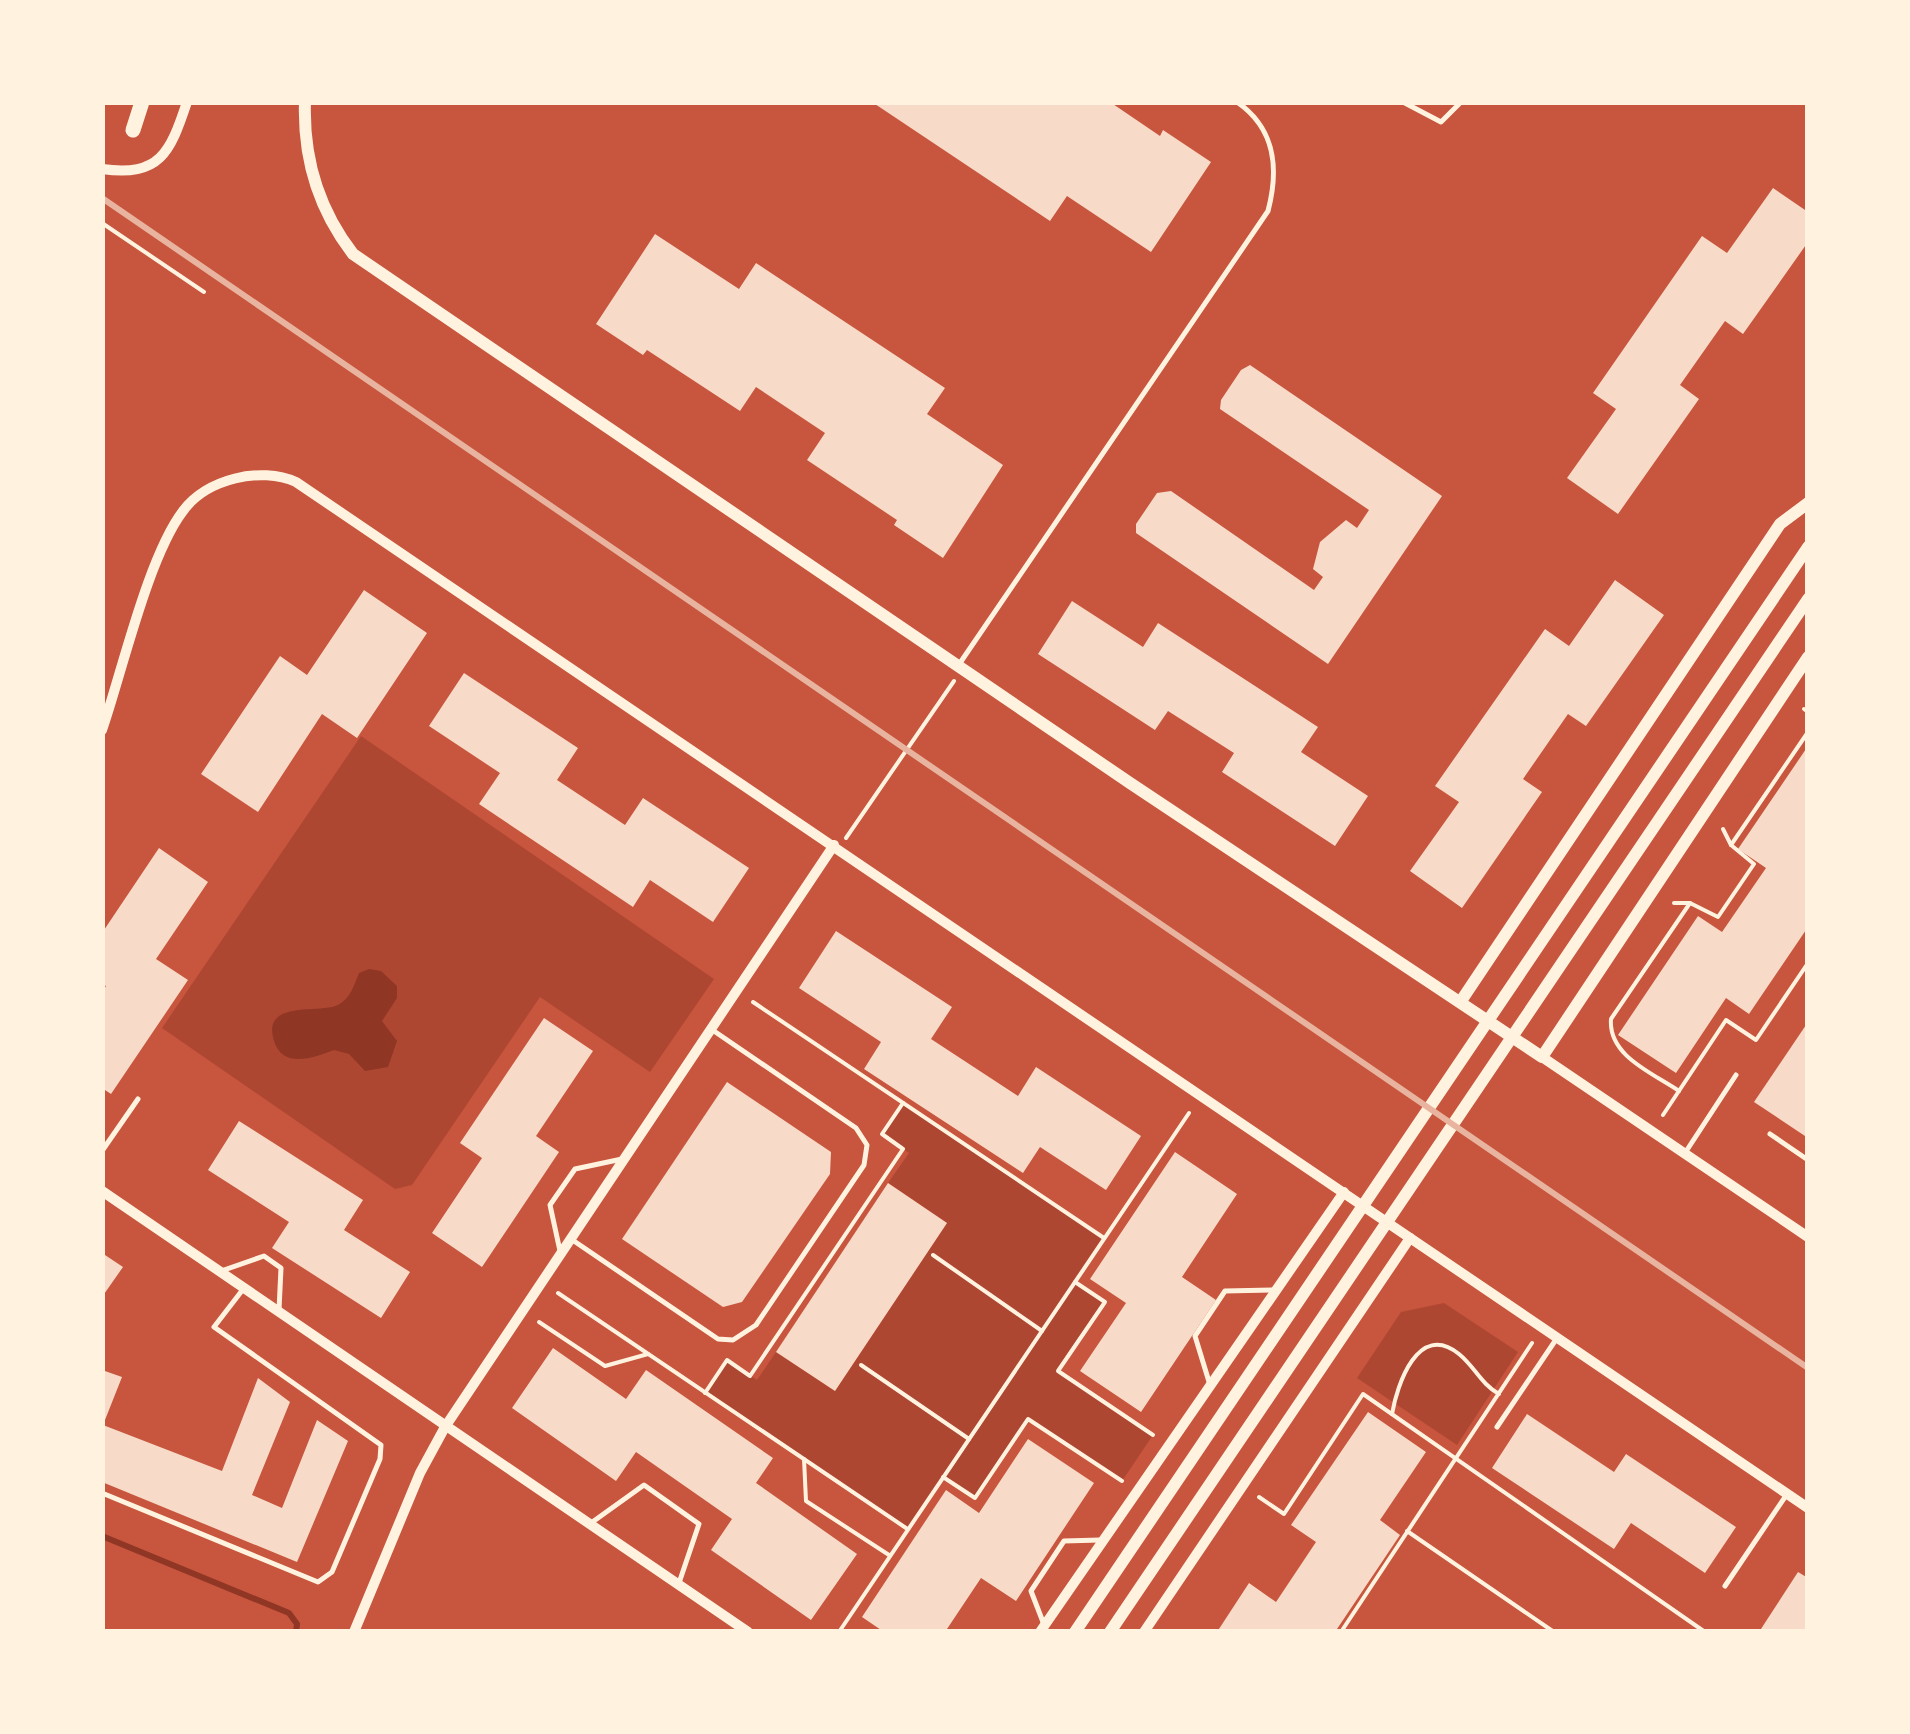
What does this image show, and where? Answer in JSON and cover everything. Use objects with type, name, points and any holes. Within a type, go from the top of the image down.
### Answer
[{"type":"main road","points":[[133,130],[142,102]]},
{"type":"street","points":[[102,169],[134,174],[154,165],[169,147],[186,102]]},
{"type":"street","points":[[305,102],[311,172],[335,231],[353,254],[1808,1237]]},
{"type":"street","points":[[102,730],[160,554],[185,507],[221,484],[256,475],[296,482],[1808,1508]]},
{"type":"street","points":[[1461,1001],[1780,524],[1808,503]]},
{"type":"street","points":[[1075,1632],[1808,546]]},
{"type":"street","points":[[1110,1632],[1806,601]]},
{"type":"street","points":[[1542,1057],[1808,657]]},
{"type":"street","points":[[354,1632],[420,1473],[445,1427],[834,845]]},
{"type":"street","points":[[102,1192],[748,1632]]},
{"type":"street","points":[[1042,1628],[1344,1192]]},
{"type":"street","points":[[1144,1632],[1410,1238]]},
{"type":"lane","points":[[958,666],[1268,210],[1277,176],[1271,147],[1262,127],[1237,102]]},
{"type":"lane","points":[[1403,102],[1441,122],[1461,102]]},
{"type":"lane","points":[[571,1239],[718,1339],[733,1340],[756,1325],[864,1165],[867,1145],[856,1128],[711,1030]]},
{"type":"lane","points":[[1685,1154],[1736,1075]]},
{"type":"lane","points":[[102,1151],[138,1100]]},
{"type":"lane","points":[[1770,1134],[1808,1160]]},
{"type":"lane","points":[[561,1254],[550,1205],[575,1169],[625,1158]]},
{"type":"lane","points":[[219,1272],[264,1256],[281,1268],[279,1313]]},
{"type":"lane","points":[[102,1493],[318,1582],[332,1572],[380,1459],[381,1445],[214,1327],[244,1288]]},
{"type":"lane","points":[[1210,1385],[1195,1336],[1225,1292],[1276,1290]]},
{"type":"lane","points":[[1497,1427],[1557,1338]]},
{"type":"lane","points":[[588,1525],[644,1485],[699,1524],[678,1586]]},
{"type":"lane","points":[[1725,1586],[1787,1494]]},
{"type":"lane","points":[[1042,1628],[1031,1591],[1064,1541],[1103,1540]]},
{"type":"path","points":[[102,222],[204,292]]},
{"type":"path","points":[[846,838],[954,682]]},
{"type":"path","points":[[1731,845],[1808,732]]},
{"type":"path","points":[[1674,902],[1690,903],[1718,917],[1754,864],[1731,845],[1723,829]]},
{"type":"path","points":[[1679,1091],[1623,1054],[1610,1029],[1611,1019],[1690,903]]},
{"type":"path","points":[[1663,1115],[1726,1020],[1756,1040],[1808,963]]},
{"type":"path","points":[[753,1002],[1104,1238]]},
{"type":"path","points":[[705,1392],[728,1360],[750,1376],[903,1149],[882,1134],[903,1103]]},
{"type":"path","points":[[839,1632],[1189,1112]]},
{"type":"path","points":[[933,1255],[1042,1331]]},
{"type":"path","points":[[1075,1282],[1106,1302],[1058,1371],[1152,1435]]},
{"type":"path","points":[[558,1294],[908,1529]]},
{"type":"path","points":[[539,1322],[605,1366],[648,1354]]},
{"type":"path","points":[[1340,1632],[1532,1343]]},
{"type":"path","points":[[1392,1414],[1404,1368],[1427,1349],[1445,1346],[1459,1354],[1480,1381],[1498,1394]]},
{"type":"path","points":[[861,1365],[969,1439]]},
{"type":"path","points":[[1260,1497],[1284,1514],[1363,1394],[1704,1632]]},
{"type":"path","points":[[943,1477],[975,1498],[1028,1419],[1122,1481]]},
{"type":"path","points":[[804,1459],[806,1500],[890,1556]]},
{"type":"path","points":[[1408,1531],[1554,1632]]},
{"type":"shaded area","points":[[361,736],[714,979],[650,1072],[540,997],[412,1185],[395,1189],[162,1028]]},
{"type":"shaded area","points":[[369,969],[381,971],[397,986],[397,998],[382,1021],[397,1041],[388,1067],[365,1071],[349,1054],[334,1050],[300,1059],[284,1056],[278,1050],[272,1028],[276,1019],[294,1011],[338,1005],[349,995],[359,973]]},
{"type":"shaded area","points":[[903,1103],[1104,1238],[1075,1282],[1105,1302],[1058,1371],[1153,1435],[1122,1481],[1028,1420],[975,1498],[943,1478],[908,1529],[705,1393],[727,1360],[757,1380],[776,1352],[835,1391],[947,1223],[888,1183],[909,1153],[882,1134]]},
{"type":"shaded area","points":[[1444,1303],[1518,1352],[1457,1445],[1357,1378],[1401,1312]]},
{"type":"building","points":[[872,102],[1110,102],[1160,136],[1163,130],[1211,162],[1151,252],[1067,196],[1050,221]]},
{"type":"building","points":[[1773,188],[1808,212],[1808,242],[1743,334],[1725,321],[1680,385],[1699,399],[1618,514],[1567,478],[1616,409],[1593,393],[1702,236],[1727,253]]},
{"type":"building","points":[[655,234],[739,289],[756,263],[945,388],[927,414],[1003,465],[943,558],[894,525],[897,520],[807,460],[825,433],[756,387],[740,411],[647,350],[643,355],[596,324]]},
{"type":"building","points":[[1250,365],[1442,496],[1328,664],[1136,533],[1136,524],[1157,493],[1171,491],[1314,590],[1323,577],[1313,569],[1320,542],[1346,520],[1357,528],[1369,510],[1220,409],[1221,400],[1241,370]]},
{"type":"building","points":[[1615,580],[1664,615],[1586,726],[1568,714],[1523,779],[1542,792],[1462,908],[1410,871],[1459,802],[1435,786],[1545,629],[1569,646]]},
{"type":"building","points":[[364,590],[427,633],[357,738],[322,714],[258,812],[201,774],[280,656],[307,675]]},
{"type":"building","points":[[1072,601],[1143,647],[1158,623],[1318,727],[1301,752],[1368,796],[1335,846],[1222,772],[1234,753],[1168,711],[1155,730],[1038,654]]},
{"type":"building","points":[[464,673],[578,748],[557,780],[625,825],[643,798],[749,868],[713,922],[650,880],[633,907],[479,804],[500,773],[429,726]]},
{"type":"building","points":[[1808,746],[1808,927],[1749,1014],[1726,998],[1676,1073],[1618,1035],[1698,916],[1722,932],[1766,868],[1738,849]]},
{"type":"building","points":[[159,848],[208,882],[156,959],[188,980],[111,1094],[102,1088],[102,992],[106,986],[102,984],[102,933]]},
{"type":"building","points":[[836,931],[952,1007],[931,1039],[1018,1096],[1036,1067],[1141,1136],[1106,1190],[1040,1147],[1023,1173],[864,1069],[881,1042],[799,988]]},
{"type":"building","points":[[544,1018],[593,1051],[536,1136],[559,1152],[482,1267],[432,1233],[482,1158],[460,1143]]},
{"type":"building","points":[[1808,1022],[1808,1138],[1754,1102]]},
{"type":"building","points":[[727,1082],[831,1152],[830,1174],[742,1302],[723,1307],[622,1239]]},
{"type":"building","points":[[239,1121],[363,1200],[344,1230],[410,1272],[381,1318],[272,1248],[289,1222],[208,1170]]},
{"type":"building","points":[[1175,1152],[1237,1194],[1182,1277],[1216,1300],[1141,1412],[1080,1371],[1126,1303],[1090,1279]]},
{"type":"building","points":[[888,1183],[947,1223],[835,1391],[776,1352]]},
{"type":"building","points":[[102,1253],[123,1267],[102,1297]]},
{"type":"building","points":[[553,1348],[626,1399],[646,1370],[773,1458],[756,1483],[857,1554],[811,1620],[711,1550],[732,1519],[636,1452],[616,1481],[512,1408]]},
{"type":"building","points":[[102,1370],[122,1377],[103,1425],[222,1471],[258,1378],[290,1402],[252,1495],[282,1508],[317,1420],[348,1441],[297,1562],[102,1482]]},
{"type":"building","points":[[1368,1412],[1426,1452],[1380,1520],[1400,1535],[1335,1632],[1217,1632],[1249,1583],[1276,1602],[1316,1542],[1291,1525]]},
{"type":"building","points":[[1527,1414],[1614,1472],[1626,1454],[1736,1527],[1705,1573],[1631,1523],[1614,1549],[1492,1468]]},
{"type":"building","points":[[1028,1439],[1094,1483],[1016,1601],[981,1578],[945,1632],[884,1632],[862,1617],[946,1490],[979,1513]]},
{"type":"building","points":[[1798,1572],[1808,1578],[1808,1632],[1759,1632]]},
{"type":"waterway","points":[[102,1536],[289,1613],[297,1624],[296,1632]]},
{"type":"railway","points":[[102,198],[1808,1368]]}]
